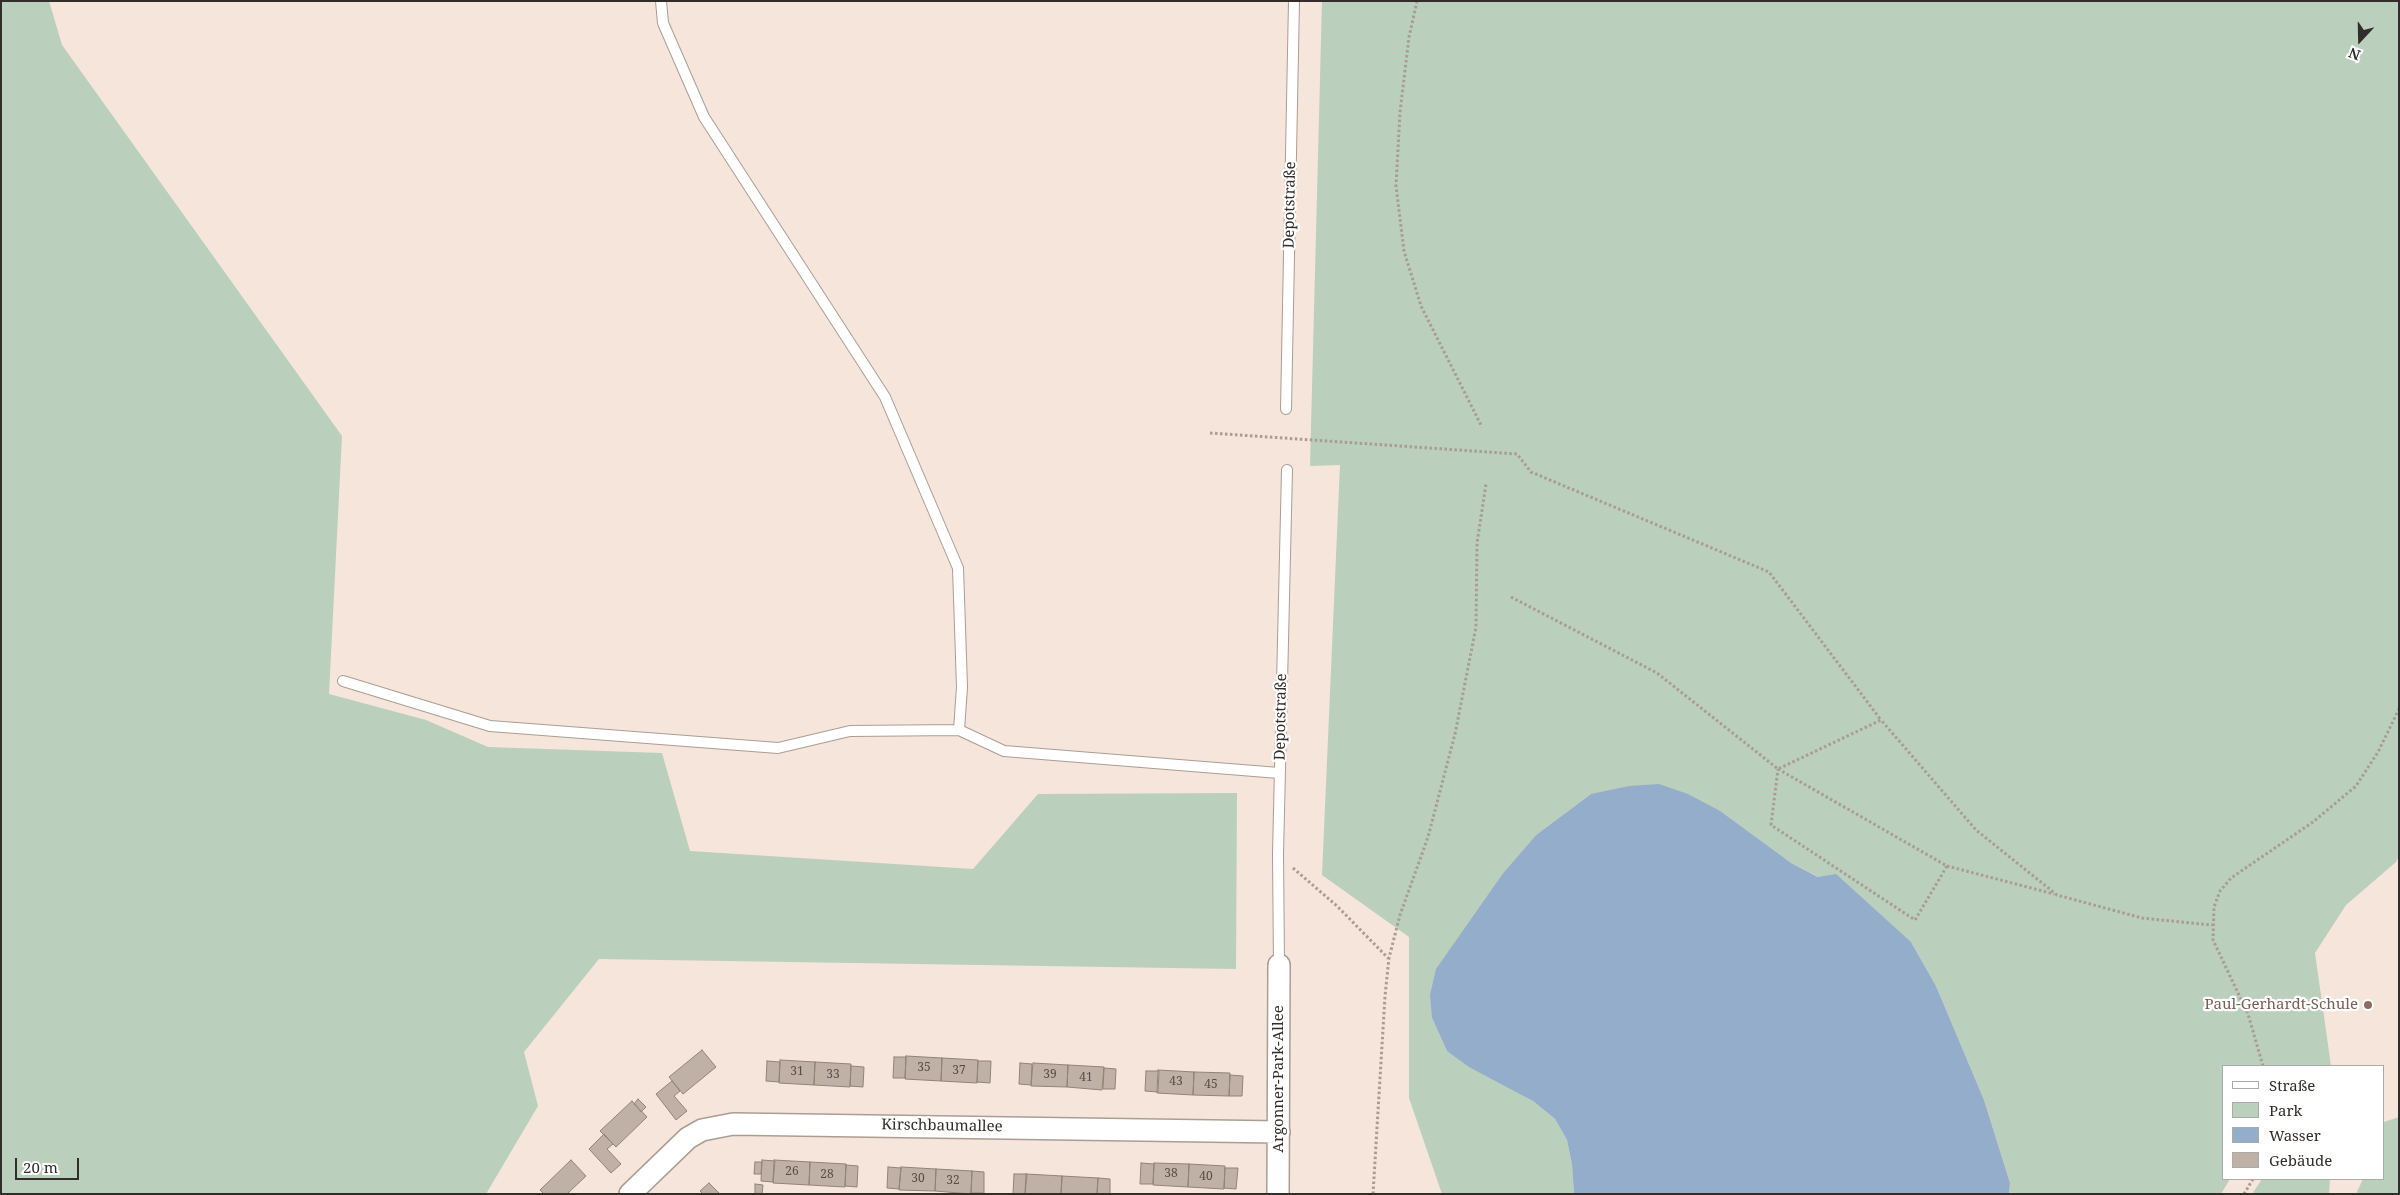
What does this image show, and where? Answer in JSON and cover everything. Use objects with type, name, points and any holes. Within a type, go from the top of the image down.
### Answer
[{"type":"street","name":"Argonner-Park-Allee","points":[[1278,1194],[1279,965]]},
{"type":"street","name":"Kirschbaumallee","points":[[630,1194],[688,1138],[702,1130],[733,1124],[1279,1132]]},
{"type":"lane","points":[[661,1],[663,23],[704,117],[885,397],[958,568],[962,687],[959,730]]},
{"type":"lane","name":"Depotstraße","points":[[1286,409],[1294,1]]},
{"type":"lane","name":"Depotstraße","points":[[1279,965],[1279,773],[1287,470]]},
{"type":"lane","points":[[343,681],[490,726],[778,748],[850,731],[959,730],[1004,750],[1279,773]]},
{"type":"path","points":[[1417,1],[1409,37],[1400,112],[1396,186],[1404,251],[1421,306],[1482,427]]},
{"type":"path","points":[[1210,433],[1517,454],[1531,472],[1769,572],[1881,720],[1976,830],[2057,895]]},
{"type":"path","points":[[1373,1194],[1384,996],[1389,958],[1400,915],[1428,837],[1457,724],[1476,627],[1477,543],[1486,484]]},
{"type":"path","points":[[1511,597],[1657,673],[1778,769],[1947,866],[2142,918],[2212,925]]},
{"type":"path","points":[[2263,1065],[2248,1014],[2213,940],[2214,908],[2220,891],[2231,878],[2313,822],[2356,786],[2378,752],[2399,710]]},
{"type":"path","points":[[1778,769],[1881,720]]},
{"type":"path","points":[[1778,769],[1771,825],[1915,920],[1947,866]]},
{"type":"path","points":[[1278,854],[1337,906],[1389,958]]},
{"type":"path","points":[[2244,1194],[2252,1180]]},
{"type":"green space","points":[[1,1],[49,1],[62,45],[342,436],[329,694],[426,720],[488,747],[662,753],[690,851],[973,869],[1038,794],[1237,793],[1236,969],[599,959],[524,1052],[538,1106],[486,1194],[1,1194]]},
{"type":"green space","points":[[1322,1],[2399,1],[2399,856],[2396,862],[2346,905],[2315,953],[2331,1065],[2222,1065],[2222,1180],[2229,1180],[2221,1194],[2009,1194],[2010,1183],[1984,1100],[1936,986],[1911,942],[1819,877],[1791,863],[1760,842],[1591,794],[1536,835],[1504,872],[1432,1018],[1447,1051],[1533,1101],[1555,1119],[1567,1140],[1572,1165],[1574,1194],[1442,1194],[1409,1098],[1409,937],[1322,875],[1340,465],[1310,466]]},
{"type":"green space","points":[[2399,1117],[2399,1194],[2356,1194],[2363,1180],[2385,1180],[2385,1122]]},
{"type":"green space","points":[[2261,1180],[2330,1180],[2329,1194],[2252,1194]]},
{"type":"water","points":[[1659,784],[1688,794],[1720,811],[1791,863],[1818,877],[1836,874],[1911,942],[1936,986],[1984,1100],[2010,1183],[2009,1194],[1574,1194],[1572,1165],[1567,1140],[1555,1119],[1533,1101],[1469,1067],[1447,1051],[1432,1018],[1430,995],[1436,969],[1504,872],[1536,835],[1591,794],[1629,786]]},
{"type":"building","points":[[702,1050],[716,1067],[683,1094],[669,1077]]},
{"type":"building","points":[[906,1056],[942,1058],[941,1081],[905,1079]]},
{"type":"building","points":[[894,1057],[906,1057],[905,1078],[893,1078]]},
{"type":"building","points":[[942,1058],[978,1060],[977,1083],[941,1081]]},
{"type":"building","points":[[780,1060],[815,1062],[814,1085],[779,1083]]},
{"type":"building","points":[[767,1061],[780,1062],[779,1082],[766,1081]]},
{"type":"building","points":[[978,1061],[991,1061],[990,1083],[977,1082]]},
{"type":"building","points":[[815,1062],[851,1064],[850,1087],[814,1085]]},
{"type":"building","points":[[1020,1063],[1032,1064],[1031,1085],[1019,1084]]},
{"type":"building","points":[[1033,1063],[1068,1065],[1067,1087],[1031,1086]]},
{"type":"building","points":[[1068,1065],[1104,1067],[1102,1090],[1067,1087]]},
{"type":"building","points":[[851,1066],[864,1067],[863,1087],[850,1086]]},
{"type":"building","points":[[1104,1068],[1116,1069],[1115,1089],[1103,1089]]},
{"type":"building","points":[[1158,1070],[1194,1072],[1193,1095],[1157,1093]]},
{"type":"building","points":[[1146,1071],[1159,1071],[1158,1092],[1145,1091]]},
{"type":"building","points":[[1194,1072],[1230,1073],[1229,1096],[1193,1095]]},
{"type":"building","points":[[1230,1075],[1243,1076],[1242,1096],[1229,1096]]},
{"type":"building","points":[[672,1081],[680,1091],[674,1096],[687,1111],[676,1120],[656,1094]]},
{"type":"building","points":[[638,1099],[646,1107],[641,1112],[634,1104]]},
{"type":"building","points":[[632,1101],[647,1117],[616,1147],[600,1131]]},
{"type":"building","points":[[604,1134],[613,1144],[607,1149],[621,1164],[611,1173],[589,1149]]},
{"type":"building","points":[[571,1160],[586,1176],[567,1194],[544,1194],[540,1190]]},
{"type":"building","points":[[762,1160],[775,1161],[773,1182],[761,1181]]},
{"type":"building","points":[[774,1160],[810,1162],[809,1185],[773,1183]]},
{"type":"building","points":[[755,1162],[762,1162],[761,1174],[754,1174]]},
{"type":"building","points":[[810,1162],[846,1164],[845,1187],[809,1185]]},
{"type":"building","points":[[1141,1163],[1154,1164],[1153,1184],[1140,1184]]},
{"type":"building","points":[[1154,1163],[1189,1164],[1188,1187],[1153,1185]]},
{"type":"building","points":[[1189,1164],[1225,1166],[1224,1189],[1188,1187]]},
{"type":"building","points":[[846,1165],[858,1166],[857,1187],[845,1186]]},
{"type":"building","points":[[888,1167],[901,1168],[899,1189],[887,1188]]},
{"type":"building","points":[[901,1167],[936,1169],[935,1191],[899,1190]]},
{"type":"building","points":[[1225,1168],[1238,1168],[1236,1189],[1224,1188]]},
{"type":"building","points":[[936,1169],[972,1171],[971,1194],[935,1191]]},
{"type":"building","points":[[972,1171],[984,1172],[984,1193],[971,1193]]},
{"type":"building","points":[[1014,1174],[1027,1174],[1025,1194],[1013,1194]]},
{"type":"building","points":[[1026,1174],[1062,1176],[1061,1194],[1025,1194]]},
{"type":"building","points":[[1062,1176],[1098,1178],[1097,1194],[1061,1194]]},
{"type":"building","points":[[1098,1178],[1110,1179],[1110,1194],[1097,1194]]},
{"type":"building","points":[[709,1183],[720,1194],[703,1194],[700,1191]]},
{"type":"building","points":[[755,1184],[763,1185],[762,1194],[755,1194]]},
{"type":"place","name":"Paul-Gerhardt-Schule","points":[[2368,1005]]}]
